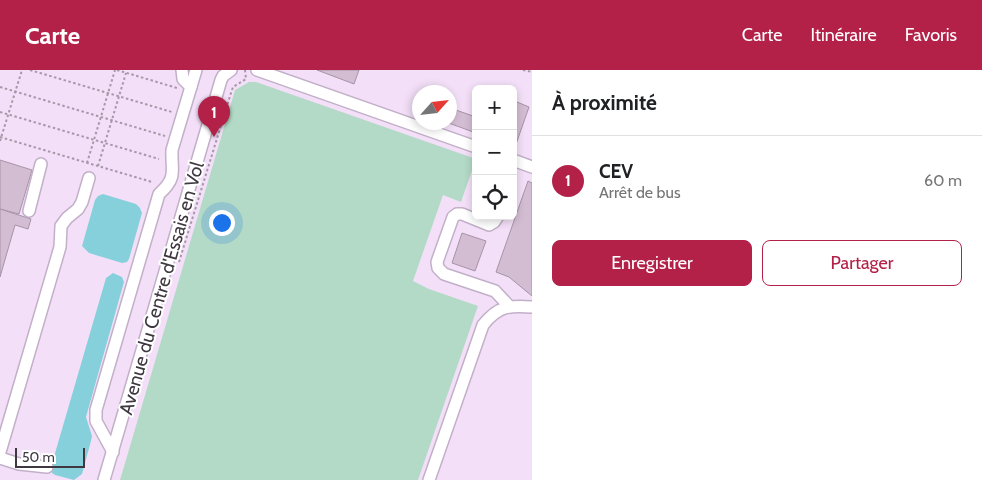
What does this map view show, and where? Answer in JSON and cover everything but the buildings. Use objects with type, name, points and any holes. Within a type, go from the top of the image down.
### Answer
[{"type":"street","points":[[182,70],[183,79],[191,87]]},
{"type":"street","points":[[113,452],[96,421],[96,410],[156,206],[160,194],[169,186],[174,172],[172,150],[196,70]]},
{"type":"street","points":[[257,70],[472,146]]},
{"type":"street","name":"Avenue du Centre d'Essais en Vol","points":[[104,480],[225,71]]},
{"type":"street","points":[[517,161],[532,167]]},
{"type":"street","points":[[30,211],[42,164]]},
{"type":"street","points":[[0,452],[60,248],[61,226],[78,209],[89,178]]},
{"type":"street","points":[[472,218],[462,214],[457,214],[453,217],[437,262],[438,268],[444,274],[495,291],[509,306]]},
{"type":"street","points":[[477,220],[489,225],[495,220]]},
{"type":"street","points":[[429,480],[482,325],[490,315],[503,308],[514,305],[532,307]]},
{"type":"street","points":[[0,458],[19,464],[47,467]]},
{"type":"path","points":[[0,141],[22,70]]},
{"type":"path","points":[[30,70],[172,112]]},
{"type":"path","points":[[87,163],[116,70],[179,88]]},
{"type":"path","points":[[179,263],[230,93],[233,87],[246,79],[245,70]]},
{"type":"path","points":[[523,70],[532,72]]},
{"type":"path","points":[[98,166],[126,73]]},
{"type":"path","points":[[0,87],[166,136]]},
{"type":"path","points":[[0,112],[159,159]]},
{"type":"path","points":[[1,137],[152,182]]},
{"type":"green space","points":[[249,82],[256,82],[472,158],[472,170],[461,202],[443,195],[413,281],[429,289],[478,306],[418,480],[120,480],[235,90]]},
{"type":"water","points":[[103,194],[136,204],[142,213],[127,262],[122,263],[89,253],[82,246],[95,200]]},
{"type":"water","points":[[113,273],[122,277],[124,282],[86,417],[92,436],[91,441],[82,474],[74,480],[55,475],[52,473],[51,467],[106,278]]},
{"type":"place","name":"CEV","points":[[214,137]]}]
